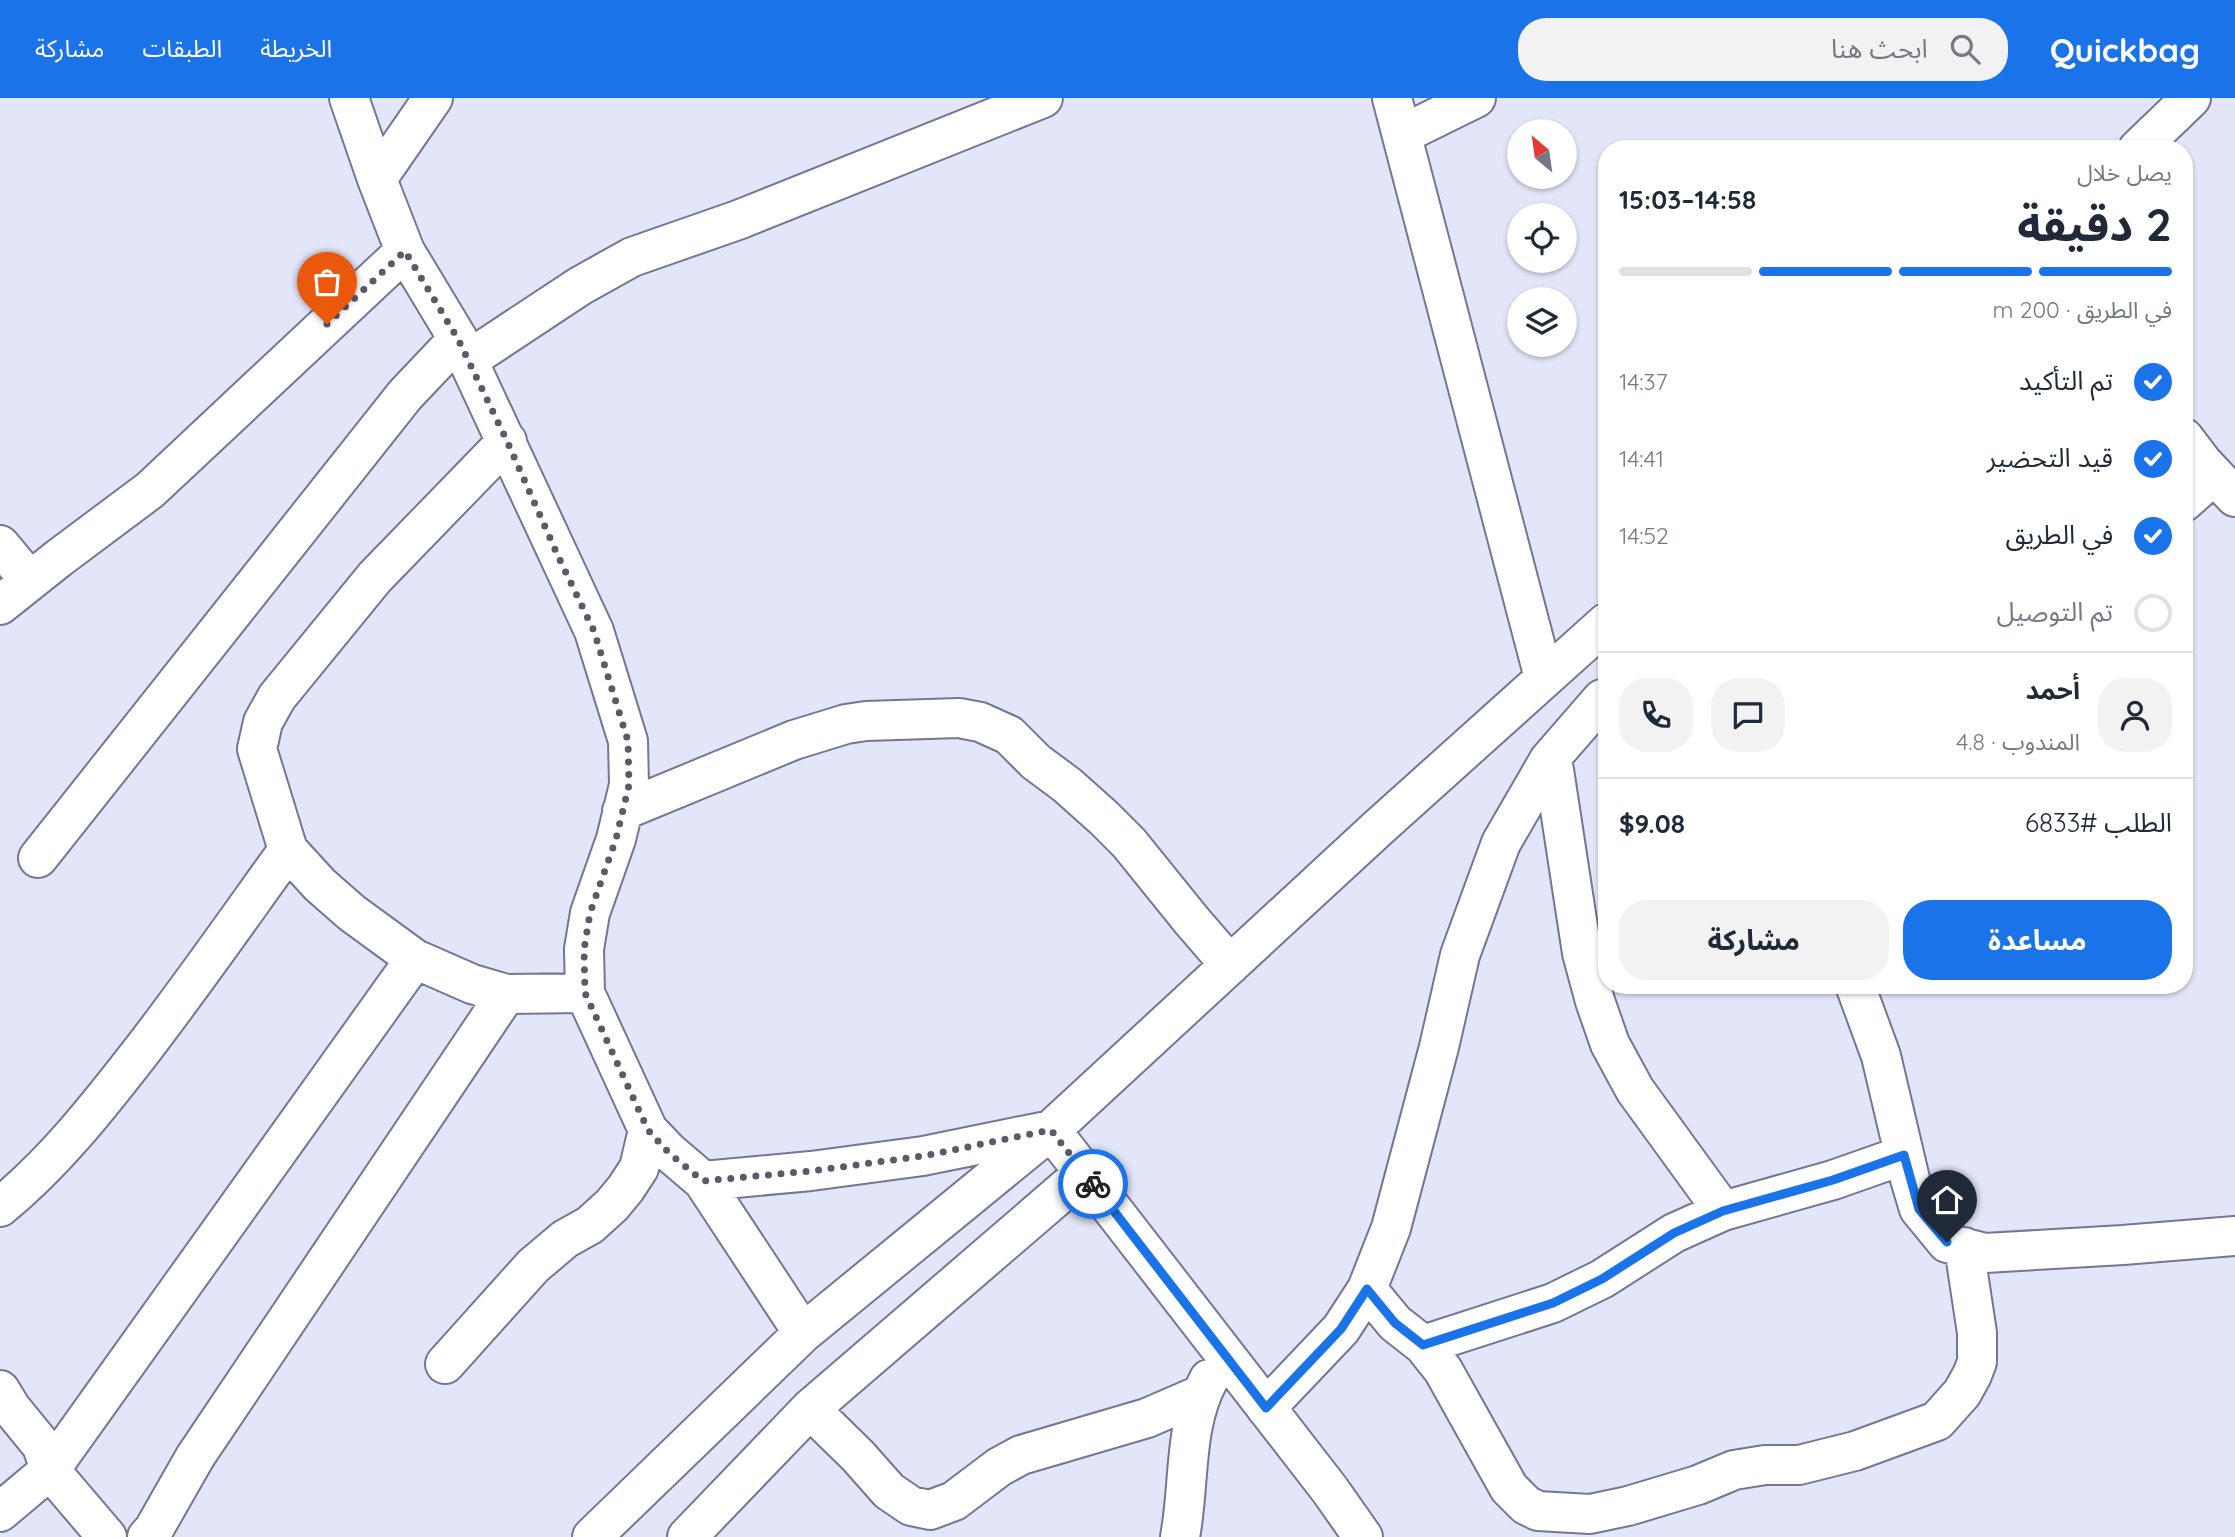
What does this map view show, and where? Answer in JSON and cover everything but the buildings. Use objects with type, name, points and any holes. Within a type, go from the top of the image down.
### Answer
[{"type":"street","points":[[349,98],[405,251],[463,350],[594,631],[628,741],[629,785],[616,839],[590,913],[584,950],[585,993],[648,1130],[669,1153],[703,1181],[803,1333]]},
{"type":"street","points":[[377,179],[433,98]]},
{"type":"street","points":[[38,858],[405,395],[463,350],[632,257],[738,220],[1044,98]]},
{"type":"street","points":[[1392,98],[1556,668],[1598,698]]},
{"type":"street","points":[[1402,134],[1476,98]]},
{"type":"street","points":[[2147,140],[2191,98]]},
{"type":"street","points":[[0,605],[150,489],[405,251]]},
{"type":"street","points":[[507,441],[376,577],[277,696],[263,722],[257,749],[288,850],[320,885],[352,913],[415,959],[472,984],[506,994],[585,993]]},
{"type":"street","points":[[2193,449],[2224,486],[2193,498]]},
{"type":"street","points":[[0,545],[30,580]]},
{"type":"street","points":[[592,1537],[803,1333],[1051,1130],[1598,630]]},
{"type":"street","points":[[1266,1408],[1341,1329],[1367,1289],[1391,1228],[1439,1047],[1460,955],[1501,843],[1549,760],[1598,708]]},
{"type":"street","points":[[622,811],[794,740],[846,724],[866,720],[959,718],[980,722],[1009,735],[1036,762],[1104,818],[1129,843],[1230,965]]},
{"type":"street","points":[[1549,760],[1553,770],[1582,953],[1610,1044],[1635,1090],[1723,1211]]},
{"type":"street","points":[[0,1207],[20,1190],[97,1109],[174,1009],[288,850]]},
{"type":"street","points":[[0,1512],[50,1470],[415,959]]},
{"type":"street","points":[[147,1537],[195,1457],[506,994]]},
{"type":"street","points":[[1858,994],[1881,1056],[1919,1209],[1947,1242],[1985,1253],[2235,1236]]},
{"type":"street","points":[[444,1364],[533,1266],[565,1239],[590,1224],[619,1197],[639,1168],[648,1130]]},
{"type":"street","points":[[1051,1130],[1330,1490],[1363,1537]]},
{"type":"street","points":[[703,1181],[811,1171],[923,1156],[1051,1130]]},
{"type":"street","points":[[1423,1345],[1553,1303],[1602,1279],[1674,1233],[1723,1211],[1833,1180],[1904,1155]]},
{"type":"street","points":[[687,1537],[810,1409],[1084,1173]]},
{"type":"street","points":[[1367,1289],[1395,1323],[1423,1345],[1443,1370],[1509,1488],[1517,1497],[1538,1511],[1590,1514],[1628,1506],[1698,1485],[1734,1470],[1765,1465],[1800,1465],[1855,1451],[1937,1421],[1962,1393],[1977,1362],[1977,1333],[1964,1247]]},
{"type":"street","points":[[1180,1537],[1185,1484],[1200,1395],[1224,1353]]},
{"type":"street","points":[[0,1390],[11,1408],[43,1446],[50,1470],[107,1537]]},
{"type":"street","points":[[810,1409],[890,1491],[911,1506],[930,1510],[954,1501],[999,1466],[1021,1454],[1147,1418],[1200,1395]]},
{"type":"way so far","points":[[327,324],[405,251],[458,339],[594,631],[628,741],[629,785],[616,839],[590,913],[584,950],[585,993],[648,1130],[669,1153],[703,1181],[811,1171],[923,1156],[1051,1130],[1093,1184]]},
{"type":"route","points":[[1093,1184],[1266,1408],[1341,1329],[1367,1289],[1395,1323],[1423,1345],[1553,1303],[1602,1279],[1674,1233],[1723,1211],[1833,1180],[1904,1155],[1919,1209],[1947,1242]]}]
